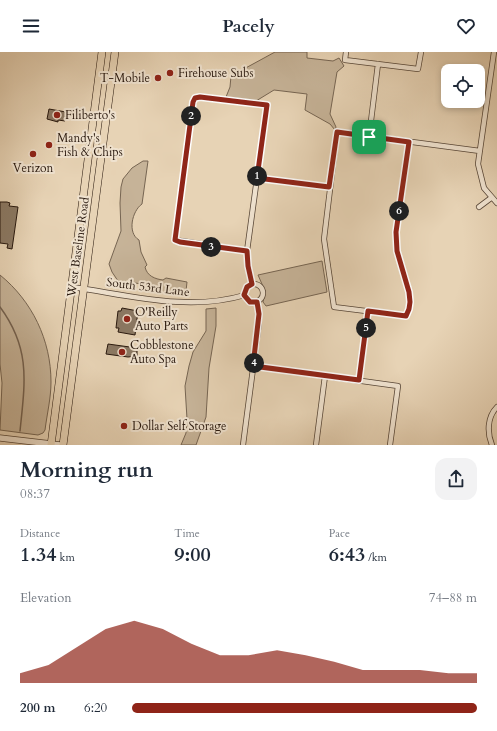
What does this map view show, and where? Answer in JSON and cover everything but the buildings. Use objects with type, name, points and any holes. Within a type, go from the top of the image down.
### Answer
[{"type":"main road","name":"West Baseline Road","points":[[51,445],[102,52]]},
{"type":"main road","name":"West Baseline Road","points":[[61,445],[84,289],[115,52]]},
{"type":"street","points":[[346,52],[345,60],[418,70],[420,52]]},
{"type":"street","points":[[494,52],[478,164],[484,188],[491,198],[497,203]]},
{"type":"street","points":[[369,137],[378,64]]},
{"type":"street","points":[[247,251],[180,242],[175,240],[192,108],[195,98],[200,97],[267,105],[247,251],[248,266],[252,284]]},
{"type":"street","points":[[409,142],[396,232],[397,251],[409,292],[410,302],[406,316],[334,307],[324,239],[329,187],[337,132],[480,151]]},
{"type":"street","points":[[257,178],[329,187]]},
{"type":"street","points":[[479,207],[491,198]]},
{"type":"street","points":[[252,284],[258,285],[262,290],[263,296],[257,302],[250,302],[244,295],[247,287],[252,284]]},
{"type":"street","name":"South 53rd Lane","points":[[72,287],[180,303],[216,302],[244,295]]},
{"type":"street","points":[[243,445],[259,314],[257,302]]},
{"type":"street","points":[[359,380],[368,311]]},
{"type":"street","points":[[253,366],[398,386],[390,445]]},
{"type":"street","points":[[316,445],[325,376]]},
{"type":"street","points":[[492,445],[488,436],[489,423],[497,407]]},
{"type":"street","points":[[0,438],[61,445]]},
{"type":"shaded area","points":[[275,52],[307,52],[307,58],[333,61],[339,58],[344,66],[337,72],[330,114],[336,127],[335,130],[330,124],[305,110],[307,94],[274,90],[256,101],[226,97],[230,87],[231,76]]},
{"type":"shaded area","points":[[143,161],[148,161],[142,204],[133,217],[133,232],[135,237],[139,240],[141,252],[147,265],[145,267],[148,273],[154,278],[160,280],[166,278],[187,282],[186,291],[182,294],[171,294],[146,285],[118,281],[109,264],[121,231],[120,203],[123,179],[132,168]]},
{"type":"shaded area","points":[[322,261],[327,292],[266,306],[263,302],[265,291],[258,275]]},
{"type":"shaded area","points":[[0,275],[11,285],[30,309],[38,322],[48,351],[51,382],[50,394],[45,430],[43,433],[38,435],[0,430],[2,383],[0,364]]},
{"type":"shaded area","points":[[216,308],[216,326],[209,368],[206,417],[196,445],[181,445],[186,433],[187,419],[185,386],[189,366],[193,352],[206,331],[206,309]]},
{"type":"waterway","points":[[0,307],[10,322],[17,337],[24,366],[20,431]]},
{"type":"place","name":"Firehouse Subs","points":[[170,73]]},
{"type":"place","name":"T-Mobile","points":[[158,78]]},
{"type":"place","name":"Filiberto's","points":[[57,115]]},
{"type":"place","name":"Mandy's Fish & Chips","points":[[49,145]]},
{"type":"place","name":"Verizon","points":[[33,154]]},
{"type":"place","name":"O'Reilly Auto Parts","points":[[127,319]]},
{"type":"place","name":"Cobblestone Auto Spa","points":[[122,352]]},
{"type":"place","name":"Dollar Self Storage","points":[[124,426]]},
{"type":"route","points":[[200,97],[267,105],[257,178],[329,187],[337,132],[369,137],[409,142],[396,232],[397,251],[409,292],[410,302],[406,316],[368,311],[359,380],[253,366],[259,323],[259,308],[257,302],[250,302],[244,295],[245,289],[252,284],[248,266],[247,251],[180,242],[175,240],[192,108],[195,98],[200,97]]}]
